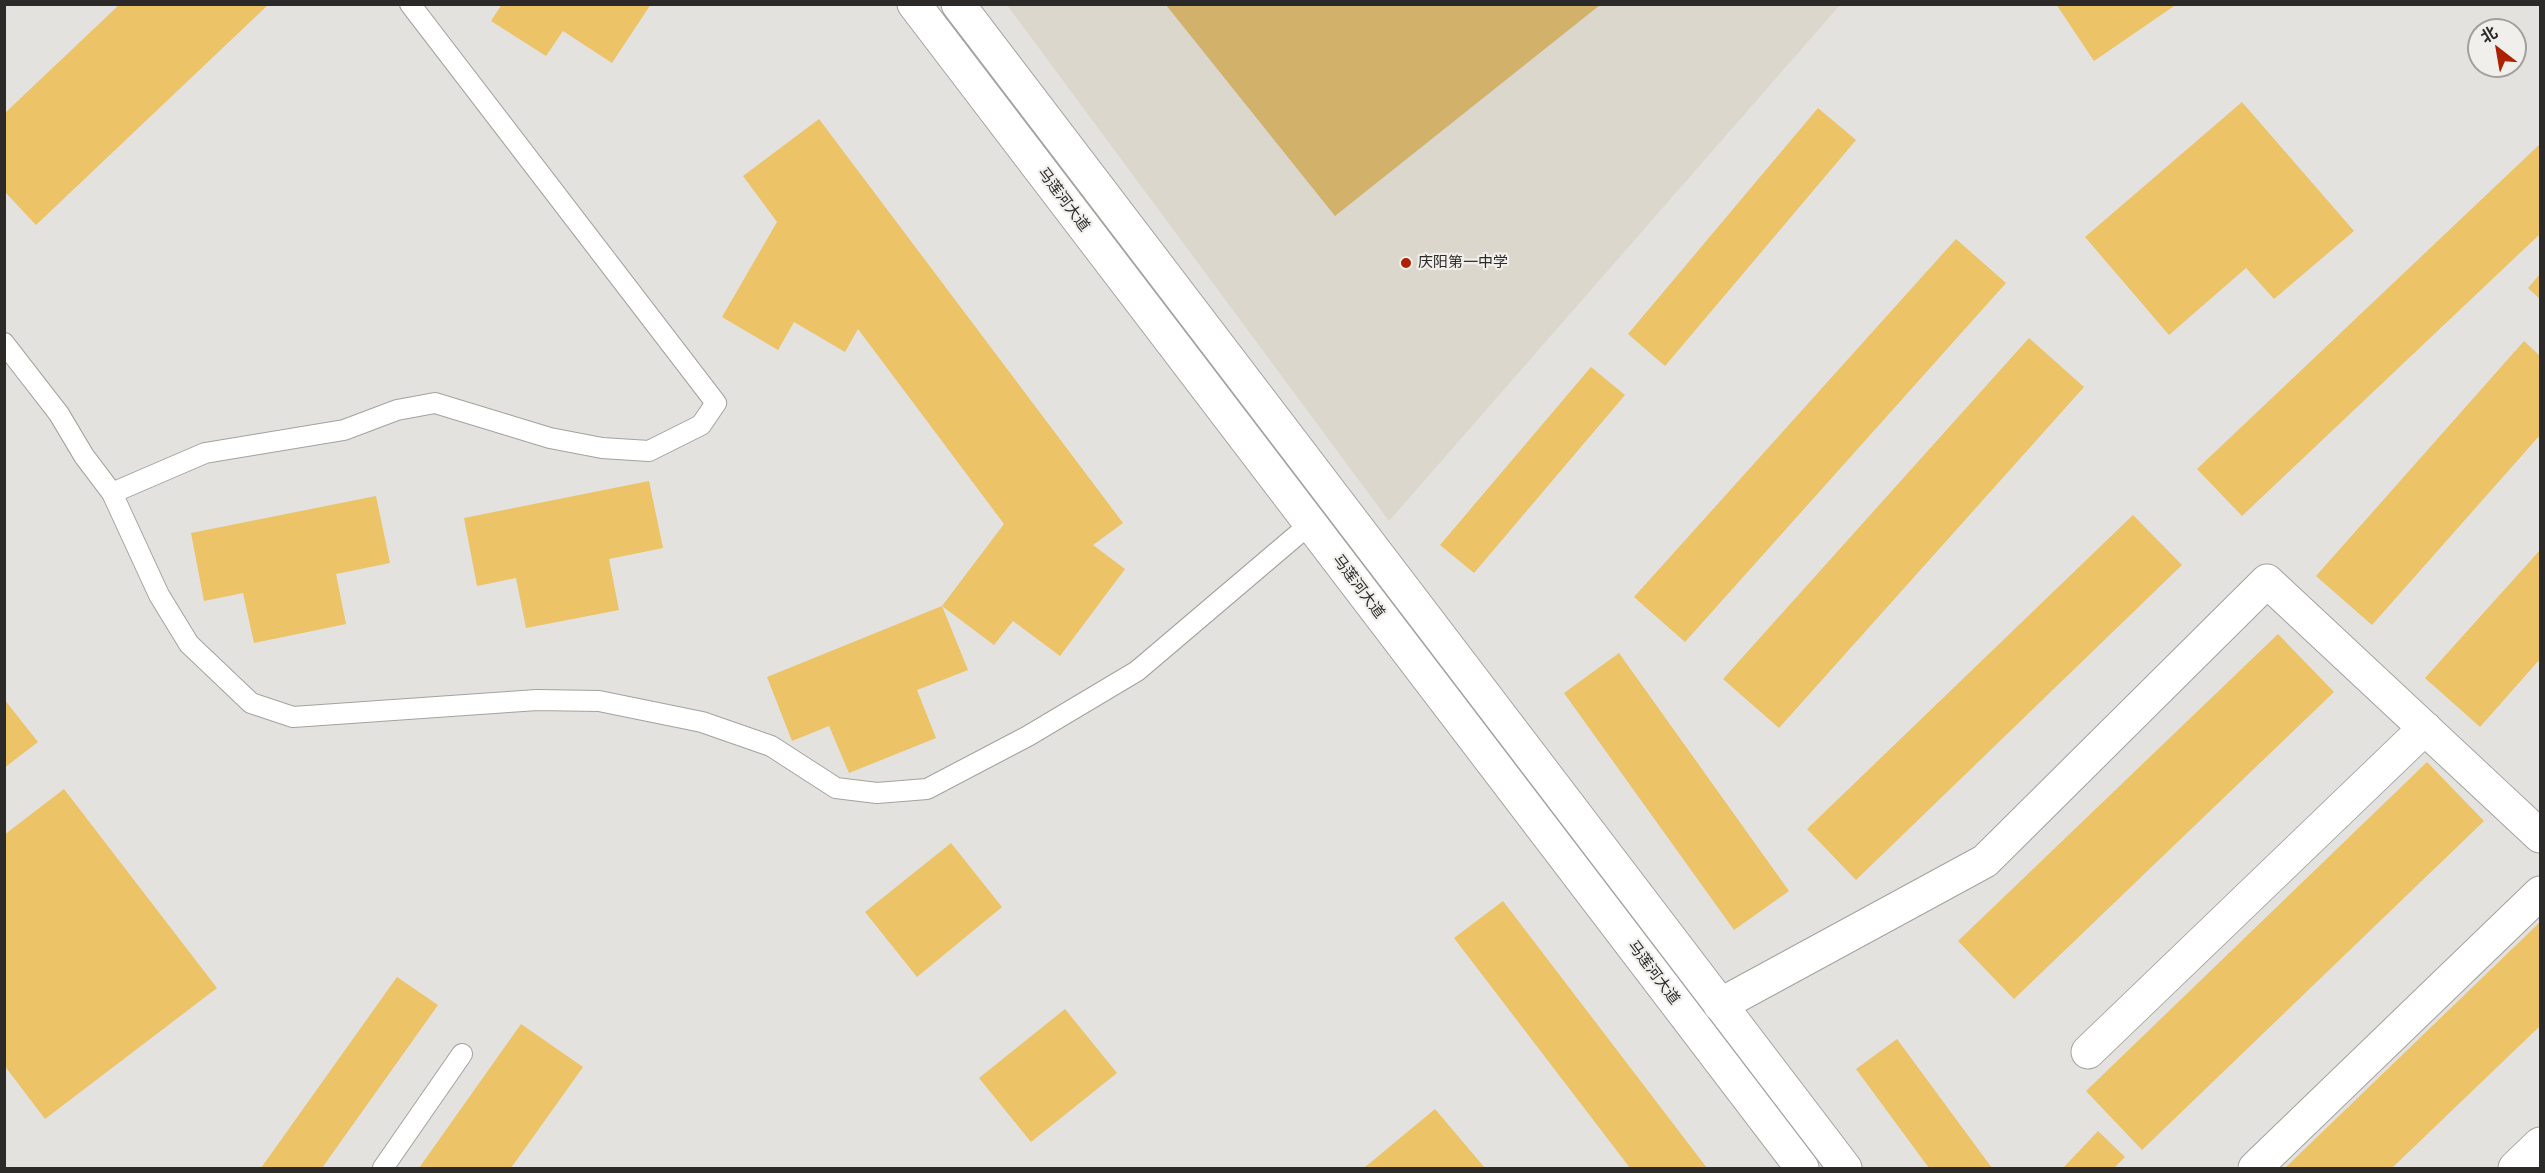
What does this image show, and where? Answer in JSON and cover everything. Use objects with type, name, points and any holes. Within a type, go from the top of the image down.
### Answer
[{"type":"street","name":"马莲河大道","points":[[914,4],[1802,1168]]},
{"type":"street","points":[[958,4],[1845,1168]]},
{"type":"street","points":[[1720,1005],[1985,861],[2268,581],[2541,836]]},
{"type":"street","points":[[2088,1052],[2425,728]]},
{"type":"street","points":[[2255,1168],[2541,893]]},
{"type":"street","points":[[2516,1168],[2541,1144]]},
{"type":"lane","points":[[112,494],[205,453],[344,430],[397,410],[435,403],[550,438],[602,448],[649,451],[701,425],[716,403],[410,4]]},
{"type":"lane","points":[[4,343],[59,414],[84,456],[112,494],[159,595],[189,644],[250,703],[293,717],[537,700],[599,701],[702,722],[771,746],[836,788],[877,793],[927,789],[1028,736],[1137,671],[1310,524]]},
{"type":"lane","points":[[383,1168],[462,1054]]},
{"type":"shaded area","name":"庆阳第一中学","points":[[1007,5],[1840,5],[1389,521]]},
{"type":"shaded area","points":[[1166,5],[1600,5],[1335,216]]},
{"type":"building","points":[[120,4],[269,4],[36,225],[4,191],[4,114]]},
{"type":"building","points":[[502,4],[651,4],[612,63],[563,31],[546,56],[491,21]]},
{"type":"building","points":[[2056,4],[2177,4],[2094,61]]},
{"type":"building","points":[[2242,102],[2354,231],[2274,299],[2246,268],[2169,335],[2085,237]]},
{"type":"building","points":[[1818,108],[1856,140],[1665,366],[1628,334]]},
{"type":"building","points":[[819,119],[1123,523],[1093,545],[1125,569],[1060,656],[1013,621],[994,645],[942,606],[1004,524],[858,329],[845,352],[794,322],[778,350],[722,317],[777,222],[743,176]]},
{"type":"building","points":[[2540,144],[2540,234],[2242,516],[2197,469]]},
{"type":"building","points":[[1956,239],[2006,283],[1685,642],[1634,597]]},
{"type":"building","points":[[2540,274],[2540,299],[2528,288]]},
{"type":"building","points":[[2029,338],[2084,387],[1779,728],[1723,679]]},
{"type":"building","points":[[2524,341],[2540,356],[2540,435],[2372,625],[2316,576]]},
{"type":"building","points":[[1591,367],[1625,395],[1474,573],[1440,545]]},
{"type":"building","points":[[649,481],[663,548],[609,559],[619,610],[526,628],[516,578],[477,586],[464,518]]},
{"type":"building","points":[[376,496],[390,563],[336,574],[346,624],[254,643],[243,593],[204,601],[191,533]]},
{"type":"building","points":[[2133,515],[2182,565],[1856,880],[1807,829]]},
{"type":"building","points":[[2540,550],[2540,659],[2480,727],[2425,678]]},
{"type":"building","points":[[942,606],[968,670],[917,690],[936,738],[849,773],[829,726],[792,741],[767,677]]},
{"type":"building","points":[[2278,634],[2334,692],[2014,999],[1958,941]]},
{"type":"building","points":[[1619,653],[1789,891],[1734,930],[1564,693]]},
{"type":"building","points":[[4,699],[38,742],[4,768]]},
{"type":"building","points":[[2427,762],[2484,821],[2142,1150],[2086,1091]]},
{"type":"building","points":[[64,789],[217,988],[45,1119],[4,1065],[4,835]]},
{"type":"building","points":[[951,843],[1002,907],[917,977],[865,912]]},
{"type":"building","points":[[1503,901],[1707,1168],[1630,1168],[1454,938]]},
{"type":"building","points":[[2540,922],[2540,1026],[2392,1168],[2285,1168]]},
{"type":"building","points":[[397,977],[438,1005],[322,1168],[261,1168]]},
{"type":"building","points":[[1065,1009],[1117,1073],[1031,1142],[979,1078]]},
{"type":"building","points":[[521,1024],[583,1067],[511,1168],[419,1168]]},
{"type":"building","points":[[1897,1039],[1992,1168],[1929,1168],[1856,1069]]},
{"type":"building","points":[[1435,1109],[1485,1168],[1364,1168]]},
{"type":"building","points":[[2098,1131],[2125,1157],[2114,1168],[2064,1167]]},
{"type":"place","name":"庆阳第一中学","points":[[1406,263]]}]
